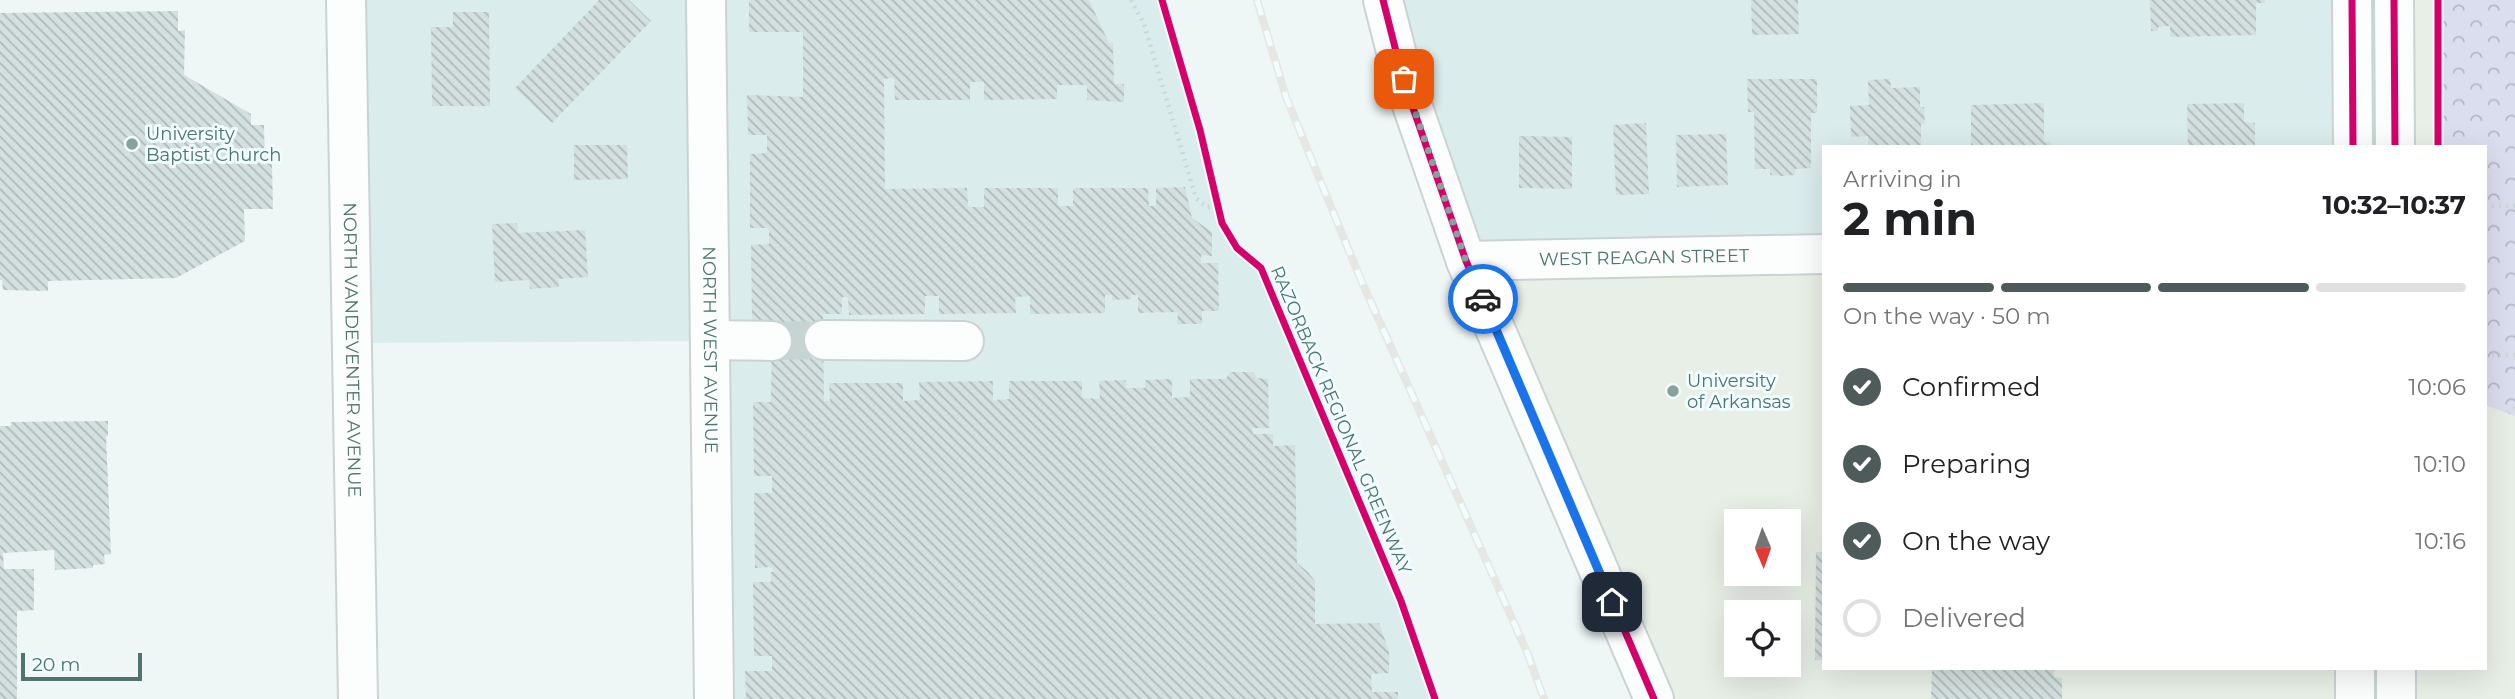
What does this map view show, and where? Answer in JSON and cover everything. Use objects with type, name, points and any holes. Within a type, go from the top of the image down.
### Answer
[{"type":"street","name":"NORTH VANDEVENTER AVENUE","points":[[346,0],[358,699]]},
{"type":"street","name":"NORTH WEST AVENUE","points":[[706,0],[714,699]]},
{"type":"street","points":[[1382,0],[1404,79],[1466,261],[1654,699]]},
{"type":"street","points":[[2352,0],[2353,145]]},
{"type":"street","points":[[2394,0],[2395,145]]},
{"type":"street","name":"WEST REAGAN STREET","points":[[1466,261],[1822,254]]},
{"type":"street","points":[[710,340],[772,341]]},
{"type":"street","points":[[824,340],[964,341]]},
{"type":"street","points":[[2355,670],[2355,699]]},
{"type":"street","points":[[2396,670],[2396,699]]},
{"type":"path","points":[[1131,0],[1144,24],[1196,198],[1206,207],[1220,211],[1217,197]]},
{"type":"path","points":[[2487,206],[2515,206]]},
{"type":"path","points":[[2487,355],[2515,355]]},
{"type":"path","points":[[2508,413],[2515,407]]},
{"type":"shaded area","points":[[346,0],[1162,0],[1200,130],[1222,223],[1238,248],[1261,268],[1401,601],[1435,699],[714,699],[710,341],[353,343]]},
{"type":"shaded area","points":[[1383,0],[2352,0],[2353,145],[1822,145],[1822,254],[1466,261]]},
{"type":"shaded area","name":"University of Arkansas","points":[[2352,0],[2515,0],[2515,699],[1654,699],[1466,261],[1822,254],[1822,670],[2487,670],[2487,145],[2353,145]]},
{"type":"green space","points":[[2438,0],[2515,0],[2515,416],[2487,406],[2487,145],[2438,145]]},
{"type":"building","points":[[599,0],[629,0],[651,21],[552,123],[515,88]]},
{"type":"building","points":[[749,0],[1089,0],[1109,43],[1113,43],[1114,84],[1124,84],[1124,102],[1087,100],[1087,85],[1057,85],[1057,99],[984,100],[984,82],[970,82],[970,100],[895,100],[894,78],[884,79],[885,189],[967,188],[968,207],[984,207],[984,188],[1058,188],[1058,206],[1073,206],[1073,188],[1148,188],[1149,206],[1156,206],[1156,188],[1185,187],[1192,218],[1212,232],[1212,256],[1201,255],[1201,263],[1218,263],[1219,311],[1202,311],[1202,324],[1177,324],[1178,312],[1138,313],[1138,295],[1131,295],[1131,299],[1112,300],[1112,295],[1105,295],[1105,313],[1030,314],[1030,296],[1015,297],[1016,313],[939,314],[939,296],[925,296],[925,314],[849,315],[848,297],[842,297],[842,314],[823,314],[824,401],[830,401],[829,383],[903,383],[903,401],[920,400],[919,382],[993,381],[993,400],[1009,399],[1009,381],[1082,381],[1082,398],[1100,399],[1099,381],[1126,380],[1126,388],[1145,388],[1145,380],[1172,379],[1172,398],[1190,397],[1190,379],[1226,379],[1230,372],[1253,372],[1257,378],[1268,379],[1269,428],[1252,428],[1253,434],[1273,434],[1273,446],[1295,445],[1297,563],[1315,581],[1315,624],[1379,623],[1389,651],[1389,673],[1371,674],[1372,692],[1398,692],[1398,699],[746,699],[745,671],[772,671],[772,656],[754,656],[753,582],[771,582],[773,572],[773,567],[755,568],[754,493],[772,493],[772,476],[754,476],[753,402],[771,402],[772,328],[769,320],[752,320],[751,245],[769,244],[769,228],[750,228],[750,154],[767,153],[767,135],[748,135],[747,95],[803,97],[803,32],[749,32]]},
{"type":"building","points":[[1751,0],[1798,0],[1799,34],[1752,35]]},
{"type":"building","points":[[2150,0],[2265,0],[2265,3],[2256,3],[2256,35],[2170,37],[2170,26],[2151,31]]},
{"type":"building","name":"University Baptist Church","points":[[178,11],[178,31],[185,30],[184,75],[251,114],[251,125],[264,125],[265,163],[272,163],[273,209],[244,209],[245,241],[176,278],[48,281],[48,291],[3,290],[0,280],[0,13]]},
{"type":"building","points":[[453,12],[489,12],[490,106],[432,106],[431,27],[453,27]]},
{"type":"building","points":[[1747,79],[1817,79],[1817,113],[1811,113],[1811,168],[1795,169],[1795,175],[1783,176],[1770,175],[1770,169],[1755,169],[1754,112],[1748,112]]},
{"type":"building","points":[[1890,79],[1891,88],[1920,87],[1920,107],[1924,107],[1925,124],[1921,124],[1921,145],[1868,145],[1868,136],[1851,137],[1850,106],[1869,105],[1868,80]]},
{"type":"building","points":[[2044,103],[2044,142],[2051,142],[2051,145],[1971,145],[1971,105]]},
{"type":"building","points":[[2244,103],[2244,122],[2255,123],[2255,145],[2188,145],[2187,104]]},
{"type":"building","points":[[1646,123],[1649,194],[1616,195],[1613,125]]},
{"type":"building","points":[[1726,134],[1728,185],[1677,187],[1676,135]]},
{"type":"building","points":[[1519,136],[1572,137],[1572,189],[1519,188]]},
{"type":"building","points":[[574,145],[627,145],[628,179],[574,180]]},
{"type":"building","points":[[517,223],[518,233],[585,230],[588,277],[558,279],[559,287],[530,289],[529,280],[495,282],[492,224]]},
{"type":"building","points":[[108,421],[106,436],[111,554],[104,555],[105,564],[93,565],[93,568],[55,570],[54,550],[3,553],[4,569],[34,569],[34,610],[17,611],[17,699],[0,699],[0,426],[11,426],[11,422]]},
{"type":"building","points":[[1816,552],[1822,552],[1822,660],[1815,660]]},
{"type":"building","points":[[1932,670],[2054,670],[2054,677],[2062,678],[2062,699],[1931,699]]},
{"type":"tunnel","points":[[772,341],[824,340]]},
{"type":"railway","points":[[1257,0],[1286,97],[1361,280],[1527,652],[1544,699]]},
{"type":"cycle path","name":"RAZORBACK REGIONAL GREENWAY","points":[[1162,0],[1200,130],[1222,223],[1237,248],[1261,268],[1401,601],[1435,699]]},
{"type":"cycle path","points":[[1383,0],[1403,79],[1466,261],[1654,699]]},
{"type":"cycle path","points":[[2352,0],[2353,145]]},
{"type":"cycle path","points":[[2394,0],[2395,145]]},
{"type":"cycle path","points":[[2438,0],[2438,145]]},
{"type":"way so far","points":[[1404,79],[1466,261],[1483,299]]},
{"type":"place","name":"University Baptist Church","points":[[132,144]]},
{"type":"place","name":"University of Arkansas","points":[[1673,391]]},
{"type":"route","points":[[1483,299],[1612,602]]}]
